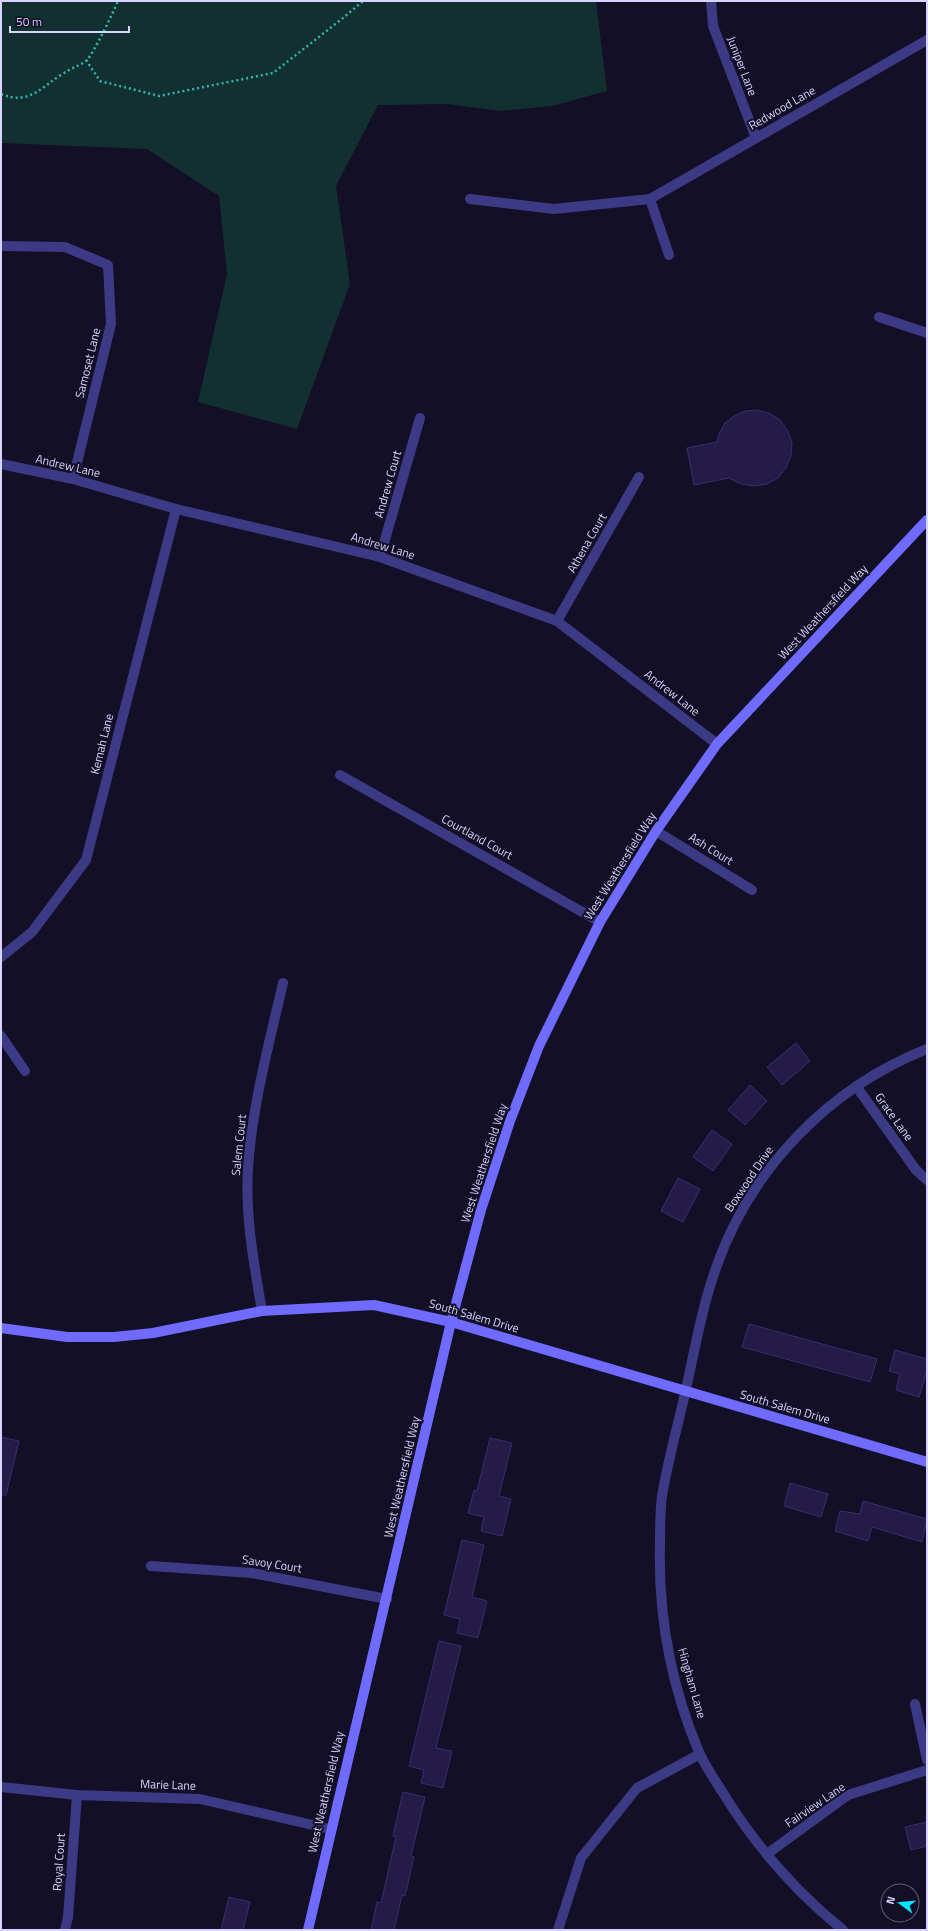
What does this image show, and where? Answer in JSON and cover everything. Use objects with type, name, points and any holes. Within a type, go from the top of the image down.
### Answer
[{"type":"street","name":"Juniper Lane","points":[[711,1],[713,26],[756,138]]},
{"type":"street","name":"Redwood Lane","points":[[470,199],[554,209],[650,199],[927,40]]},
{"type":"street","points":[[650,199],[668,255]]},
{"type":"street","name":"Samoset Lane","points":[[1,246],[65,247],[108,265],[111,324],[73,479]]},
{"type":"street","points":[[879,317],[927,333]]},
{"type":"street","name":"Andrew Court","points":[[380,557],[420,418]]},
{"type":"street","name":"Andrew Lane","points":[[1,464],[73,479],[176,508],[380,557],[557,621],[717,744]]},
{"type":"street","name":"Athena Court","points":[[557,621],[639,477]]},
{"type":"street","name":"Kemah Lane","points":[[1,957],[32,932],[86,860],[176,508]]},
{"type":"street","name":"West Weathersfield Way","points":[[308,1930],[330,1828],[387,1598],[451,1322],[481,1210],[510,1121],[539,1046],[600,922],[656,831],[717,744],[925,526]]},
{"type":"street","name":"Courtland Court","points":[[340,775],[600,922]]},
{"type":"street","name":"Ash Court","points":[[656,831],[752,890]]},
{"type":"street","name":"Salem Court","points":[[262,1311],[251,1246],[248,1170],[251,1130],[283,984]]},
{"type":"street","points":[[1,1036],[25,1072]]},
{"type":"street","name":"Boxwood Drive","points":[[685,1392],[710,1284],[736,1221],[768,1171],[786,1148],[827,1108],[856,1086],[910,1056],[927,1049]]},
{"type":"street","name":"Grace Lane","points":[[856,1086],[916,1170],[927,1180]]},
{"type":"street","name":"South Salem Drive","points":[[1,1328],[67,1337],[114,1337],[153,1333],[262,1311],[374,1305],[451,1322],[927,1462]]},
{"type":"street","name":"Hingham Lane","points":[[685,1392],[662,1498],[660,1580],[662,1617],[676,1684],[700,1754],[742,1824],[794,1886],[843,1930]]},
{"type":"street","name":"Savoy Court","points":[[151,1566],[252,1573],[387,1598]]},
{"type":"street","points":[[915,1704],[927,1760]]},
{"type":"street","points":[[558,1930],[581,1858],[637,1788],[700,1754]]},
{"type":"street","name":"Fairview Lane","points":[[767,1854],[848,1795],[927,1770]]},
{"type":"street","name":"Marie Lane","points":[[1,1788],[77,1795],[200,1799],[330,1828]]},
{"type":"street","name":"Royal Court","points":[[65,1930],[68,1917],[77,1795]]},
{"type":"path","points":[[1,94],[27,98],[86,60],[112,16],[118,1]]},
{"type":"path","points":[[86,60],[100,81],[159,96],[208,88],[273,73],[363,1]]},
{"type":"green space","points":[[1,1],[596,1],[607,91],[552,106],[501,111],[447,104],[378,105],[336,186],[350,284],[297,429],[198,402],[227,274],[219,196],[147,149],[1,143]]},
{"type":"building","points":[[757,410],[769,413],[780,420],[788,431],[792,443],[791,456],[786,468],[778,478],[767,484],[754,486],[741,484],[729,478],[694,485],[687,448],[717,442],[719,434],[725,423],[734,416],[745,411]]},
{"type":"building","points":[[796,1043],[810,1061],[782,1085],[767,1067]]},
{"type":"building","points":[[750,1085],[767,1101],[745,1125],[728,1110]]},
{"type":"building","points":[[712,1130],[732,1144],[713,1171],[693,1157]]},
{"type":"building","points":[[678,1178],[700,1189],[683,1222],[661,1211]]},
{"type":"building","points":[[749,1324],[877,1359],[870,1382],[742,1347]]},
{"type":"building","points":[[895,1350],[927,1359],[927,1370],[919,1397],[896,1390],[900,1374],[889,1371]]},
{"type":"building","points":[[1,1437],[19,1441],[6,1495],[1,1495]]},
{"type":"building","points":[[490,1438],[512,1443],[499,1496],[511,1499],[502,1536],[481,1531],[484,1517],[468,1513],[474,1490],[477,1491]]},
{"type":"building","points":[[790,1483],[828,1494],[821,1517],[784,1506]]},
{"type":"building","points":[[863,1501],[927,1519],[922,1542],[872,1527],[868,1541],[835,1531],[840,1511],[860,1514]]},
{"type":"building","points":[[462,1540],[484,1545],[472,1597],[487,1601],[478,1638],[457,1633],[460,1619],[444,1615]]},
{"type":"building","points":[[439,1641],[461,1646],[436,1748],[452,1751],[443,1788],[421,1783],[424,1770],[409,1766]]},
{"type":"building","points":[[403,1792],[425,1797],[411,1856],[414,1857],[405,1896],[402,1895],[394,1930],[371,1930],[377,1902],[381,1903],[396,1837],[393,1836]]},
{"type":"building","points":[[927,1822],[927,1846],[911,1850],[905,1827]]},
{"type":"building","points":[[229,1897],[250,1902],[243,1930],[221,1930]]}]
